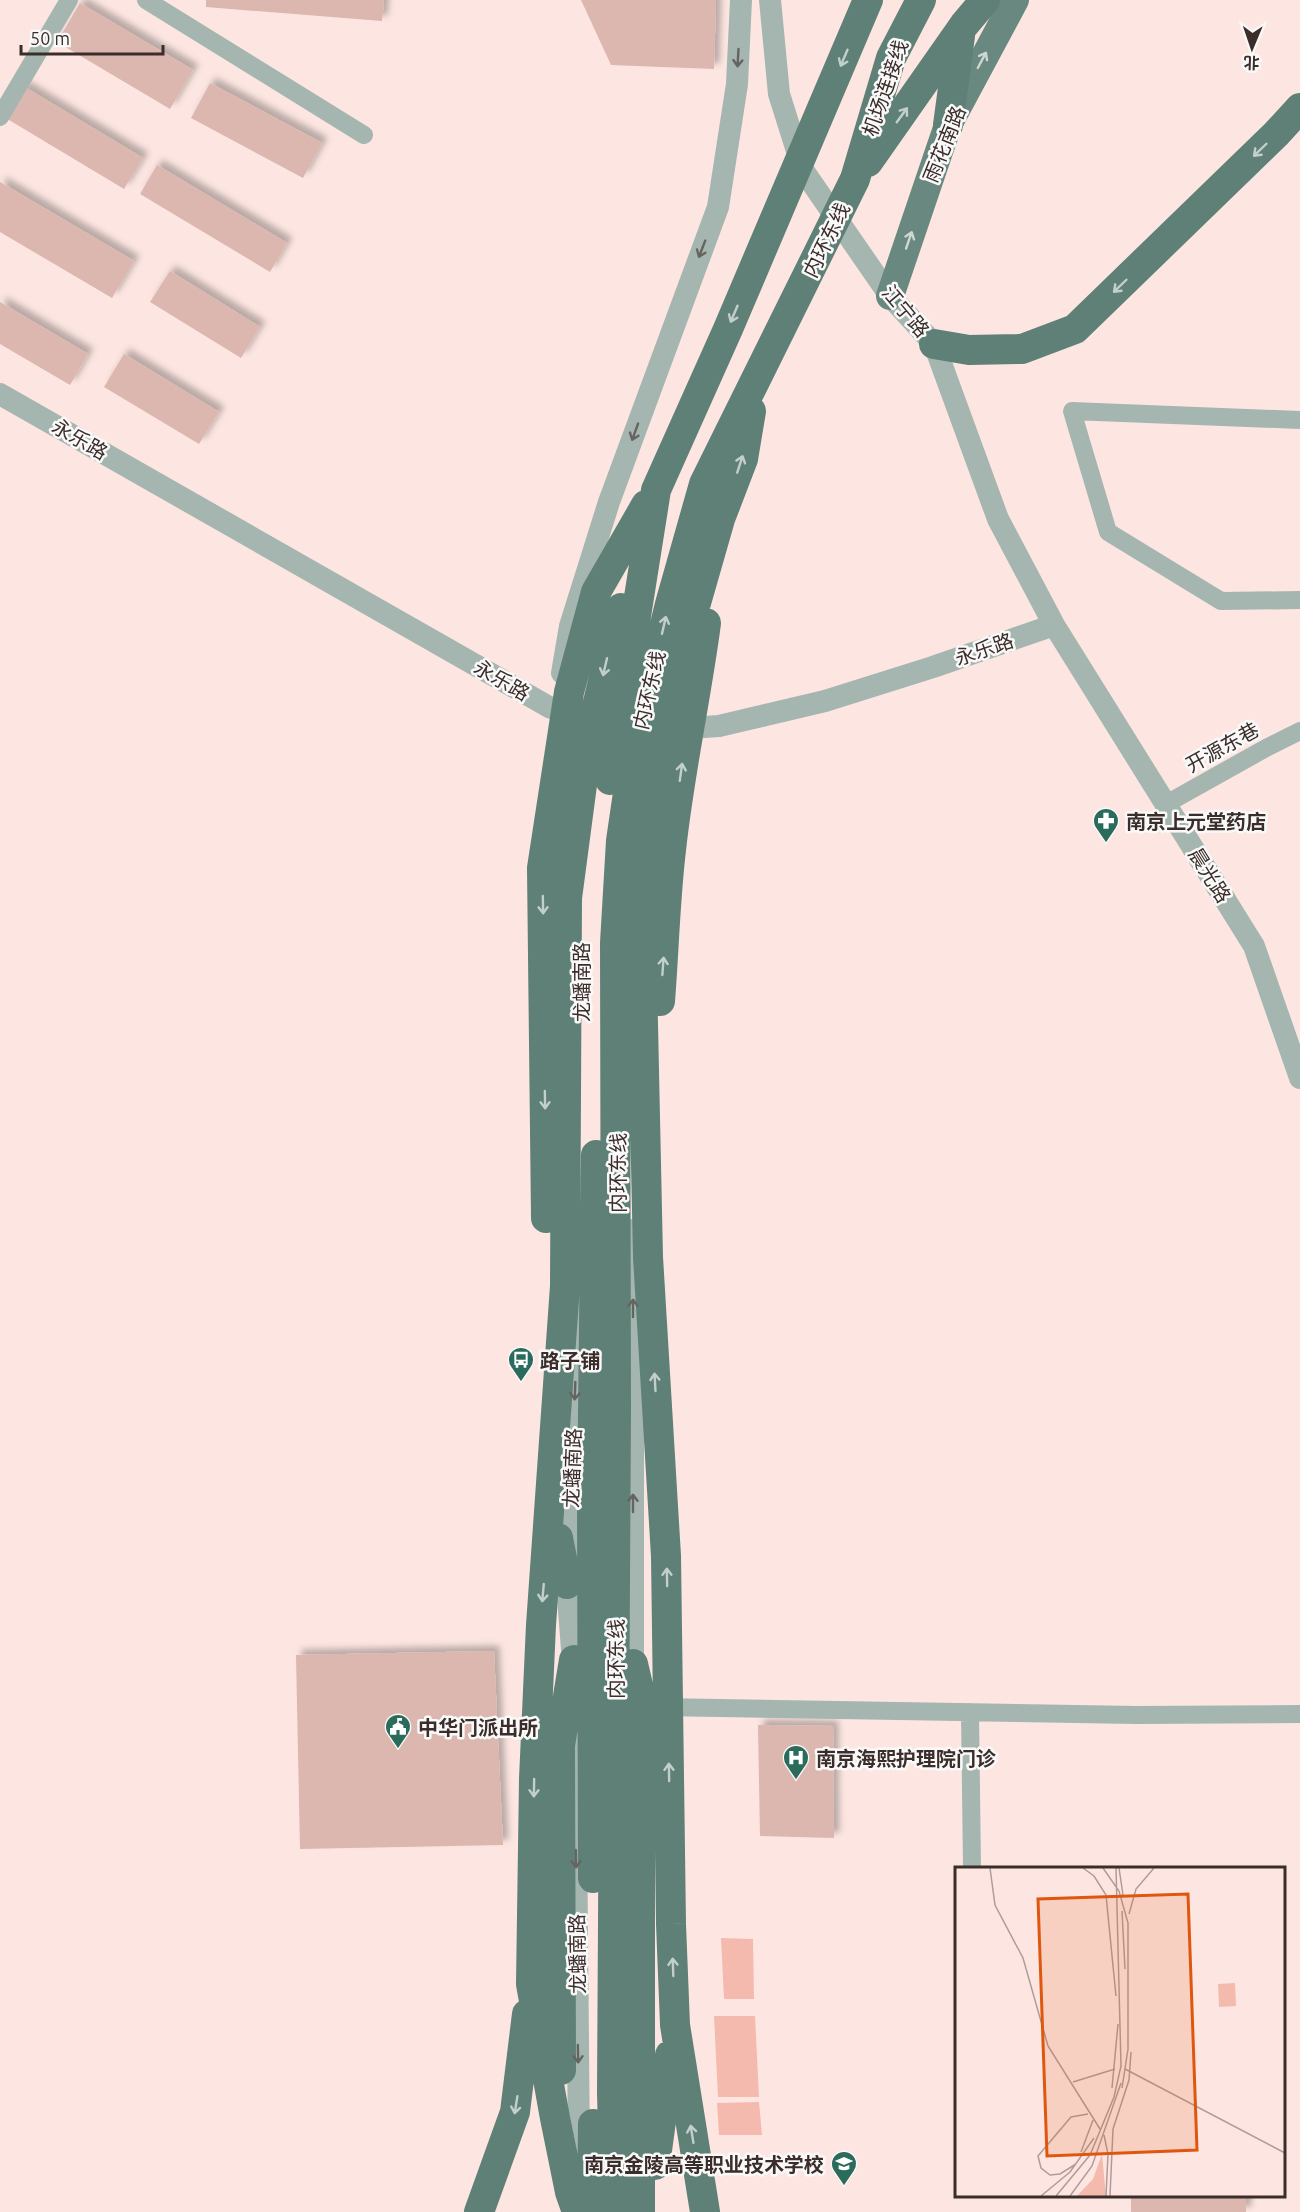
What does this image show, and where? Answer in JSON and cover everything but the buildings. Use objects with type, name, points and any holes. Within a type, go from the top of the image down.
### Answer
[{"type":"highway","name":"机场连接线","points":[[855,179],[891,58],[921,0]]},
{"type":"highway","points":[[948,125],[963,19],[971,0]]},
{"type":"highway","points":[[855,179],[964,25],[985,0]]},
{"type":"highway","name":"内环东线","points":[[592,2212],[594,2017],[592,1500],[598,933],[603,830],[656,490],[728,329],[868,1]]},
{"type":"highway","points":[[934,344],[969,350],[1022,349],[1075,329],[1300,108]]},
{"type":"highway","name":"内环东线","points":[[615,2212],[612,2092],[616,1386],[615,943],[621,841],[634,752],[670,604],[704,484],[855,179]]},
{"type":"highway","points":[[705,2212],[675,2025],[671,1924],[666,1556],[648,1257],[642,978],[644,884],[660,762],[674,683],[720,519],[743,459],[756,382]]},
{"type":"highway","points":[[567,1584],[549,1494],[542,868],[569,692],[596,591],[656,490]]},
{"type":"highway","points":[[479,2212],[515,2112],[531,1984],[534,1779],[540,1636],[565,1286],[567,898],[586,747],[612,638],[656,490]]},
{"type":"highway","points":[[633,1160],[657,1046],[671,850],[682,764],[698,689],[720,519]]},
{"type":"highway","points":[[565,2212],[559,1939],[560,1745],[574,1660]]},
{"type":"highway","points":[[633,1664],[643,1707],[640,1779],[640,2212]]},
{"type":"highway","points":[[531,1984],[570,2192],[578,2212]]},
{"type":"highway","points":[[640,2212],[654,2169],[675,2025]]},
{"type":"main road","name":"雨花南路","points":[[890,296],[948,125],[1015,0]]},
{"type":"street","points":[[0,117],[69,0]]},
{"type":"street","points":[[146,0],[364,135]]},
{"type":"street","points":[[542,868],[549,742],[570,626],[609,502],[718,207],[737,84],[741,0]]},
{"type":"street","name":"江宁路","points":[[770,0],[779,94],[803,170],[890,296],[934,344],[998,519],[1054,625]]},
{"type":"street","name":"永乐路","points":[[0,394],[549,707],[604,726],[652,731],[719,726],[825,701],[1054,625]]},
{"type":"street","points":[[1300,420],[1072,411],[1108,532],[1221,601],[1300,600]]},
{"type":"street","name":"晨光路","points":[[1054,625],[1254,946],[1300,1078]]},
{"type":"street","name":"龙蟠南路","points":[[578,2212],[574,1660],[567,1584],[578,1321],[581,883],[594,779],[604,726]]},
{"type":"street","points":[[624,2212],[626,1915],[633,1664],[633,1160],[628,958],[632,882],[652,731]]},
{"type":"street","name":"开源东巷","points":[[1166,804],[1300,731]]},
{"type":"street","points":[[643,1707],[1136,1715],[1300,1714]]},
{"type":"street","points":[[970,1712],[972,1867]]},
{"type":"shaded area","points":[[721,1938],[753,1939],[754,1999],[724,1999]]},
{"type":"shaded area","points":[[714,2016],[755,2016],[759,2097],[718,2097]]},
{"type":"shaded area","points":[[759,2102],[762,2135],[719,2135],[717,2103]]},
{"type":"place","name":"南京上元堂药店","points":[[1106,844]]},
{"type":"place","name":"路子铺","points":[[521,1383]]},
{"type":"place","name":"中华门派出所","points":[[398,1750]]},
{"type":"place","name":"南京海熙护理院门诊","points":[[796,1781]]},
{"type":"place","name":"南京金陵高等职业技术学校","points":[[844,2187]]}]
